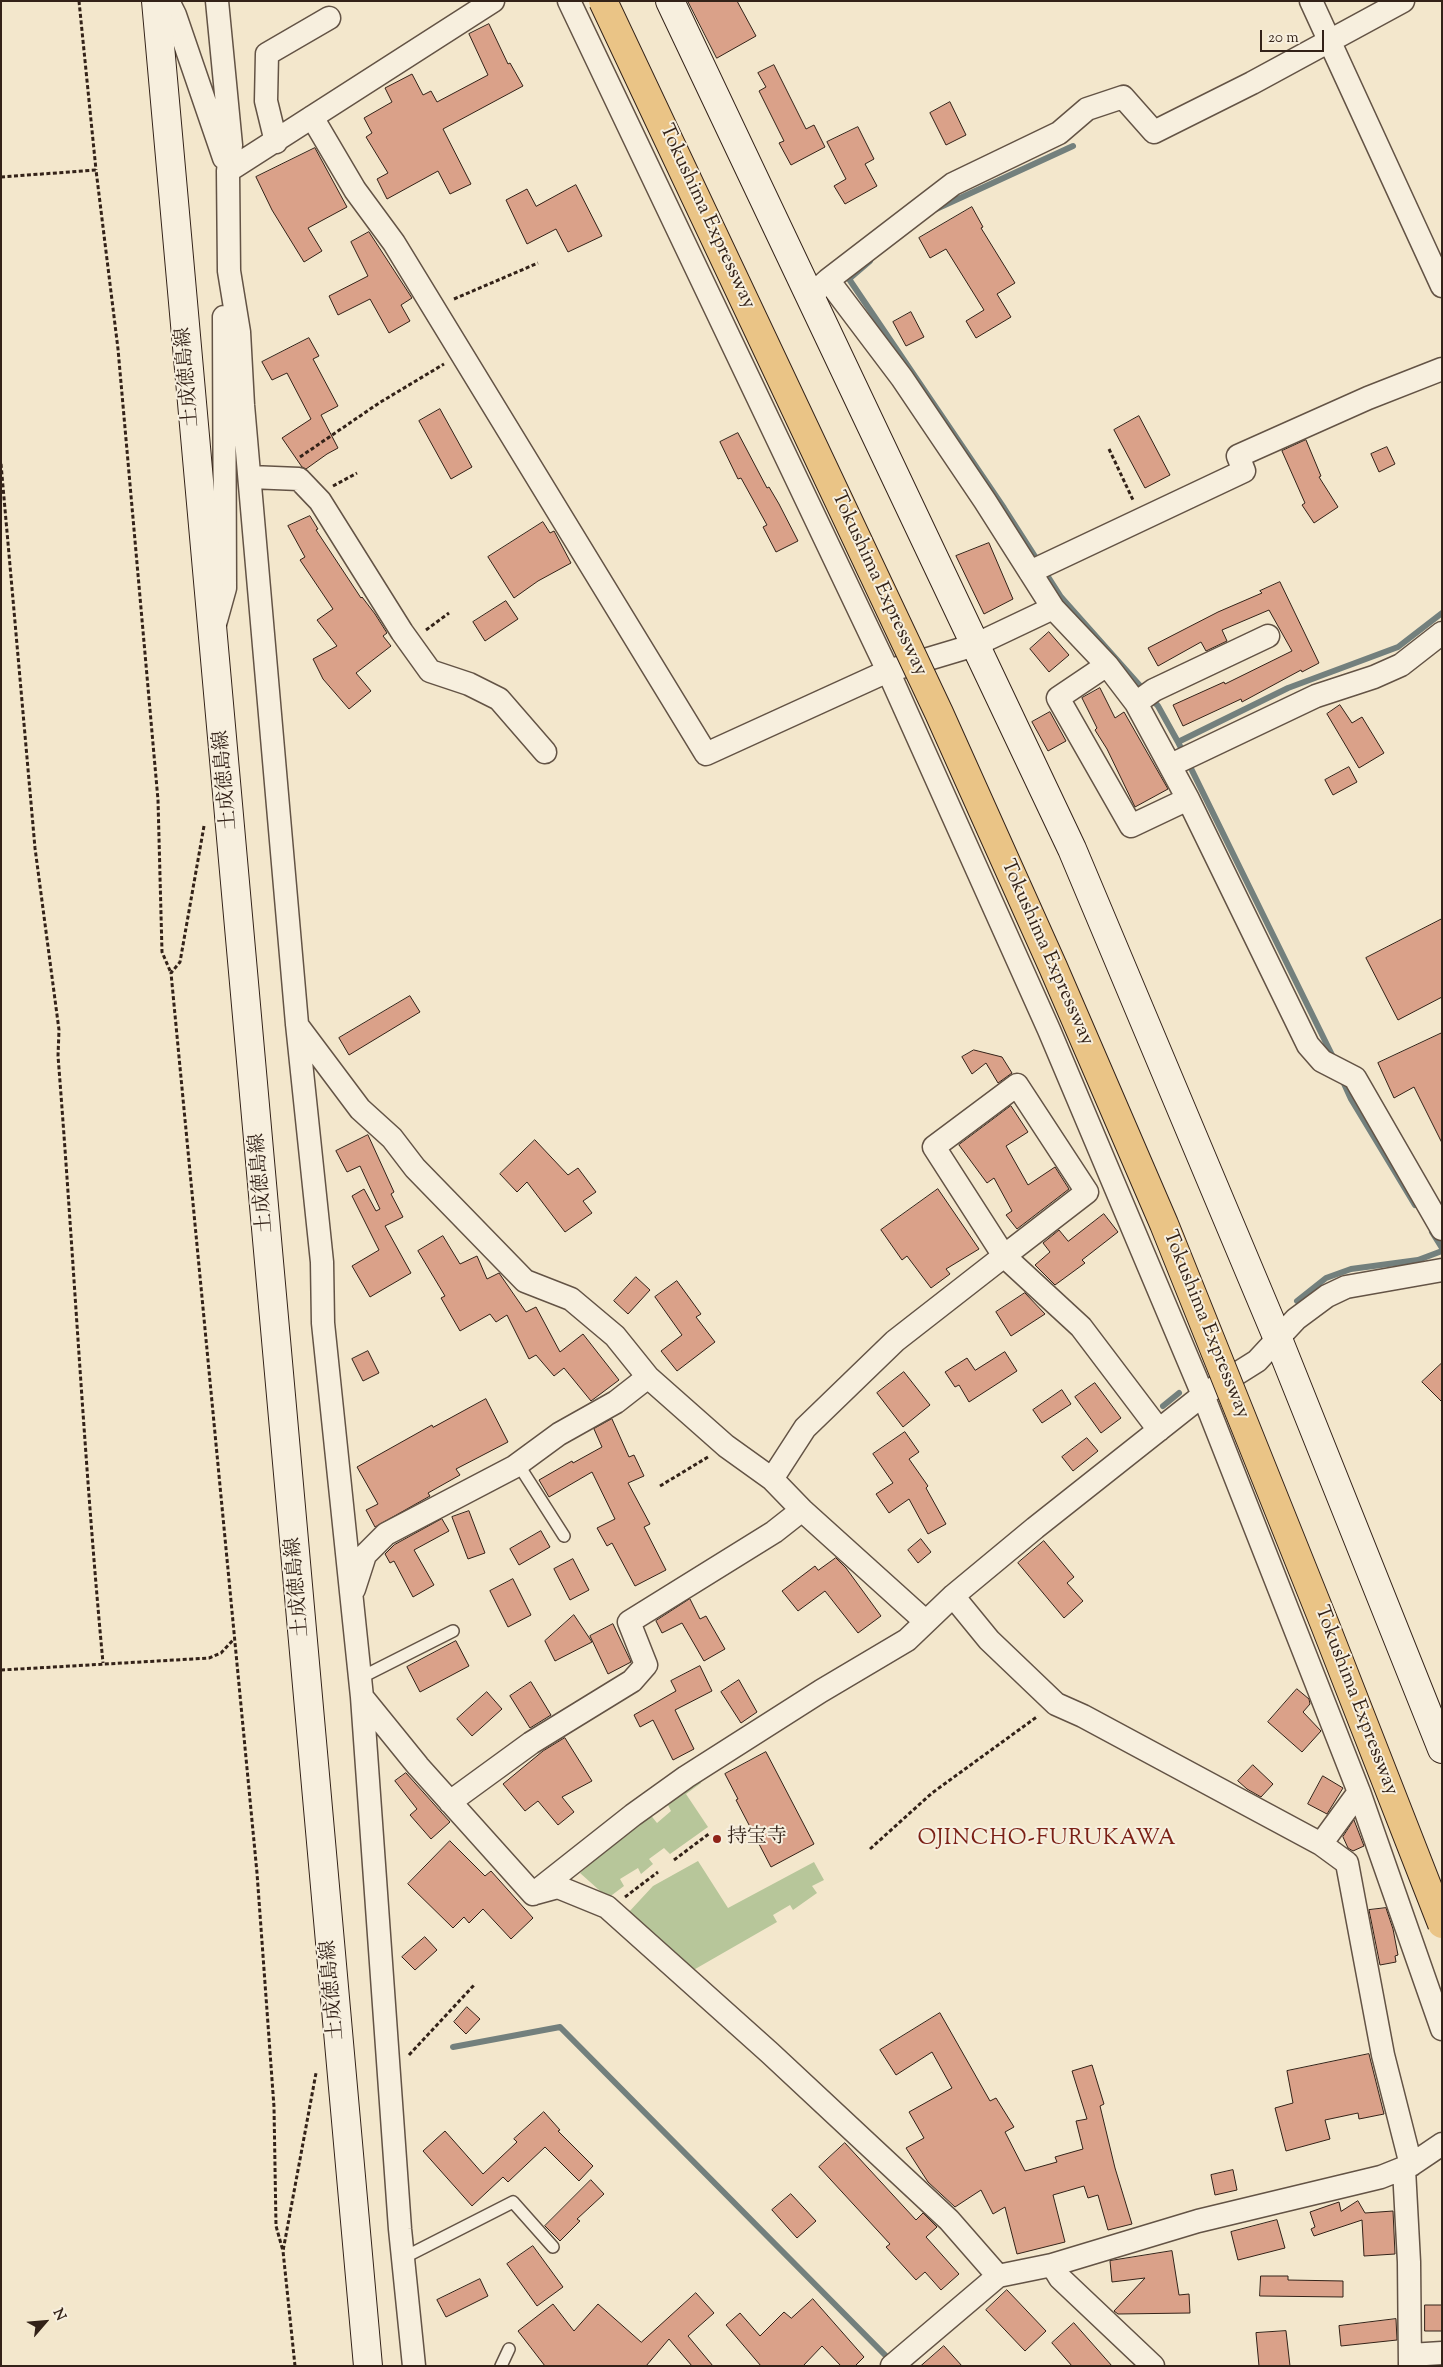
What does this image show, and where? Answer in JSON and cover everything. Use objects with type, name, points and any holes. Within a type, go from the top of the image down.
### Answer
[{"type":"highway","name":"Tokushima Expressway","points":[[603,1],[935,704],[1053,967],[1164,1224],[1325,1625],[1442,1924]]},
{"type":"main road","name":"土成徳島線","points":[[156,1],[368,2366]]},
{"type":"main road","points":[[670,1],[818,289],[975,644],[1072,848],[1278,1339],[1442,1749]]},
{"type":"street","points":[[168,1],[175,14],[228,171]]},
{"type":"street","points":[[213,630],[225,588],[224,316],[229,272],[228,171],[231,144],[218,1]]},
{"type":"street","points":[[228,171],[276,142],[493,1]]},
{"type":"street","points":[[569,1],[888,672],[1049,1030],[1202,1395],[1359,1792],[1442,2028]]},
{"type":"street","points":[[1311,1],[1442,286]]},
{"type":"street","points":[[1403,1],[1252,83],[1154,132],[1123,97],[1087,109],[1059,132],[952,184],[818,289],[902,378],[1038,568],[1053,608],[1107,665],[1145,697],[1181,760],[1188,799],[1308,1045],[1322,1061],[1355,1078],[1442,1229]]},
{"type":"street","points":[[276,142],[266,101],[268,54],[330,18]]},
{"type":"street","points":[[312,117],[355,190],[394,243],[706,754],[888,672],[975,644],[1053,608]]},
{"type":"street","points":[[229,272],[239,332],[297,1024],[322,1262],[323,1323],[361,1688],[403,2258],[414,2366]]},
{"type":"street","points":[[1038,568],[1244,471],[1238,456],[1368,398],[1442,369]]},
{"type":"street","points":[[250,476],[299,479],[320,501],[409,642],[430,671],[469,684],[499,699],[546,752]]},
{"type":"street","points":[[1181,760],[1316,696],[1374,677],[1402,665],[1442,633]]},
{"type":"street","points":[[1145,697],[1268,636]]},
{"type":"street","points":[[1107,665],[1058,698],[1131,826],[1188,799]]},
{"type":"street","points":[[297,1024],[360,1109],[392,1138],[415,1168],[525,1281],[571,1299],[615,1336],[648,1377],[726,1446],[772,1479],[802,1510],[925,1621]]},
{"type":"street","points":[[772,1479],[805,1428],[888,1348],[1004,1256],[1087,1192],[1017,1086],[934,1147],[1004,1256],[1081,1327],[1159,1430]]},
{"type":"street","points":[[533,1894],[634,1814],[686,1777],[821,1691],[907,1640],[953,1596],[1202,1395],[1257,1361],[1296,1319],[1327,1296],[1346,1287],[1442,1270]]},
{"type":"street","points":[[352,1597],[365,1555],[386,1534],[518,1464],[559,1434],[616,1402],[648,1377]]},
{"type":"street","points":[[450,1802],[531,1743],[632,1681],[646,1664],[629,1622],[774,1532],[802,1510]]},
{"type":"street","points":[[953,1596],[989,1640],[1056,1704],[1083,1716],[1321,1844],[1348,1863],[1383,2055],[1408,2167],[1410,2360],[1442,2353]]},
{"type":"street","points":[[361,1688],[450,1802],[533,1894]]},
{"type":"street","points":[[1321,1844],[1359,1792]]},
{"type":"street","points":[[533,1894],[558,1887],[607,1907],[770,2053],[949,2220],[998,2276]]},
{"type":"street","points":[[895,2364],[998,2276],[1052,2265],[1198,2221],[1381,2177],[1408,2167],[1442,2144]]},
{"type":"street","points":[[1052,2265],[1060,2278],[1153,2366]]},
{"type":"lane","points":[[518,1464],[564,1536]]},
{"type":"lane","points":[[361,1688],[453,1631]]},
{"type":"lane","points":[[403,2258],[513,2202],[553,2247]]},
{"type":"lane","points":[[501,2366],[509,2349]]},
{"type":"path","points":[[79,1],[96,170],[118,349],[158,800],[162,952],[171,973],[257,1873],[272,2078],[276,2226],[283,2252],[295,2366]]},
{"type":"path","points":[[1,177],[96,170]]},
{"type":"path","points":[[432,306],[467,295],[538,263]]},
{"type":"path","points":[[297,459],[379,404],[462,354]]},
{"type":"path","points":[[1109,449],[1142,519]]},
{"type":"path","points":[[1,464],[35,848],[59,1030],[58,1056],[92,1555],[102,1664]]},
{"type":"path","points":[[409,642],[449,613]]},
{"type":"path","points":[[171,973],[180,962],[206,818]]},
{"type":"path","points":[[660,1486],[726,1446]]},
{"type":"path","points":[[1,1670],[209,1658],[221,1652],[234,1638]]},
{"type":"path","points":[[870,1849],[932,1793],[1056,1704]]},
{"type":"path","points":[[674,1860],[710,1833]]},
{"type":"path","points":[[618,1902],[658,1872]]},
{"type":"path","points":[[408,2056],[475,1984]]},
{"type":"path","points":[[283,2252],[317,2068]]},
{"type":"green space","points":[[698,1777],[701,1783],[686,1794],[708,1827],[670,1854],[664,1848],[649,1859],[653,1864],[641,1874],[638,1868],[620,1879],[624,1886],[608,1898],[580,1873],[649,1813],[657,1823],[671,1811],[666,1801]]},
{"type":"green space","points":[[698,1861],[728,1908],[814,1862],[824,1880],[812,1886],[817,1893],[793,1910],[790,1905],[773,1915],[777,1922],[690,1972],[627,1914],[653,1886]]},
{"type":"building","points":[[688,1],[737,1],[756,36],[717,58]]},
{"type":"building","points":[[489,24],[508,64],[510,63],[523,86],[443,129],[471,184],[450,194],[438,171],[387,199],[377,179],[388,173],[366,137],[372,133],[364,118],[392,102],[385,88],[412,74],[423,95],[431,91],[437,102],[488,75],[469,34]]},
{"type":"building","points":[[774,65],[806,129],[814,125],[825,147],[791,165],[779,143],[784,141],[759,91],[766,87],[758,73]]},
{"type":"building","points":[[950,102],[966,135],[946,145],[930,113]]},
{"type":"building","points":[[858,127],[874,159],[865,164],[877,186],[845,204],[834,186],[846,179],[827,142]]},
{"type":"building","points":[[315,148],[347,207],[308,228],[322,251],[304,262],[272,210],[256,177]]},
{"type":"building","points":[[576,185],[602,236],[568,252],[556,229],[527,244],[506,200],[527,189],[536,206]]},
{"type":"building","points":[[972,207],[983,227],[981,228],[1015,283],[997,294],[1011,317],[976,338],[966,321],[984,310],[946,249],[930,258],[919,238]]},
{"type":"building","points":[[369,232],[412,298],[401,305],[410,321],[389,333],[370,299],[338,315],[329,296],[368,276],[351,242]]},
{"type":"building","points":[[911,312],[924,337],[906,346],[893,322]]},
{"type":"building","points":[[309,338],[319,356],[313,359],[338,406],[321,415],[338,448],[306,469],[302,467],[282,438],[311,419],[287,373],[272,380],[262,362]]},
{"type":"building","points":[[440,409],[472,467],[451,479],[419,421]]},
{"type":"building","points":[[1139,416],[1170,475],[1145,488],[1114,430]]},
{"type":"building","points":[[738,433],[798,541],[776,552],[763,527],[767,525],[741,478],[738,479],[720,442]]},
{"type":"building","points":[[1306,440],[1321,476],[1319,477],[1338,507],[1314,523],[1302,505],[1305,503],[1282,451]]},
{"type":"building","points":[[1387,447],[1395,464],[1379,472],[1371,454]]},
{"type":"building","points":[[310,516],[318,529],[316,530],[361,598],[375,614],[387,633],[383,636],[391,646],[356,673],[371,691],[349,709],[323,679],[313,659],[337,646],[317,620],[333,609],[300,560],[305,557],[288,526]]},
{"type":"building","points":[[543,522],[550,533],[554,531],[571,563],[538,581],[514,598],[488,557]]},
{"type":"building","points":[[989,543],[1013,599],[984,614],[956,556]]},
{"type":"building","points":[[1280,582],[1319,663],[1302,672],[1301,670],[1242,702],[1241,699],[1183,726],[1173,705],[1224,682],[1225,684],[1292,651],[1269,610],[1222,630],[1227,641],[1206,651],[1201,642],[1158,666],[1148,648],[1218,612],[1262,593],[1260,591]]},
{"type":"building","points":[[506,601],[518,619],[485,641],[473,622]]},
{"type":"building","points":[[1049,632],[1069,655],[1049,672],[1030,649]]},
{"type":"building","points":[[1100,688],[1115,718],[1124,712],[1168,789],[1135,807],[1107,749],[1095,730],[1097,728],[1082,698]]},
{"type":"building","points":[[1340,705],[1352,723],[1362,717],[1384,753],[1359,768],[1327,714]]},
{"type":"building","points":[[1050,712],[1066,741],[1048,751],[1032,722]]},
{"type":"building","points":[[1349,767],[1357,782],[1333,795],[1325,780]]},
{"type":"building","points":[[1442,919],[1442,997],[1398,1020],[1366,958]]},
{"type":"building","points":[[410,996],[420,1012],[349,1055],[339,1038]]},
{"type":"building","points":[[1442,1033],[1442,1143],[1414,1087],[1394,1098],[1378,1063]]},
{"type":"building","points":[[974,1050],[1002,1057],[1012,1073],[998,1083],[986,1063],[972,1074],[962,1057]]},
{"type":"building","points":[[1011,1106],[1028,1132],[1006,1146],[1028,1185],[1055,1167],[1069,1189],[1017,1229],[1006,1215],[1012,1211],[994,1178],[987,1183],[959,1145]]},
{"type":"building","points":[[368,1135],[394,1192],[391,1194],[403,1217],[385,1226],[411,1273],[370,1297],[352,1266],[379,1250],[352,1196],[364,1189],[376,1211],[380,1209],[360,1166],[347,1172],[336,1151]]},
{"type":"building","points":[[535,1140],[568,1175],[578,1168],[596,1192],[583,1201],[592,1213],[565,1232],[527,1182],[517,1192],[500,1174]]},
{"type":"building","points":[[938,1189],[979,1249],[946,1269],[950,1274],[931,1288],[907,1256],[902,1260],[881,1230]]},
{"type":"building","points":[[1104,1214],[1118,1232],[1082,1260],[1085,1263],[1055,1285],[1035,1265],[1050,1252],[1043,1243],[1059,1230],[1068,1241]]},
{"type":"building","points":[[443,1236],[460,1264],[477,1256],[487,1279],[499,1273],[526,1312],[536,1307],[560,1352],[583,1334],[619,1380],[591,1401],[564,1368],[554,1376],[536,1355],[529,1359],[507,1315],[496,1322],[490,1314],[460,1331],[441,1298],[445,1296],[418,1251]]},
{"type":"building","points":[[636,1277],[650,1290],[628,1314],[614,1301]]},
{"type":"building","points":[[677,1281],[701,1314],[696,1317],[715,1342],[677,1371],[661,1351],[682,1335],[655,1297]]},
{"type":"building","points":[[1025,1293],[1045,1314],[1011,1336],[996,1312]]},
{"type":"building","points":[[368,1351],[379,1373],[363,1381],[352,1359]]},
{"type":"building","points":[[1005,1352],[1017,1371],[969,1402],[959,1385],[955,1387],[945,1372],[967,1358],[975,1370]]},
{"type":"building","points":[[1442,1363],[1442,1402],[1422,1382]]},
{"type":"building","points":[[904,1372],[930,1405],[903,1427],[877,1393]]},
{"type":"building","points":[[1095,1383],[1121,1418],[1101,1433],[1075,1397]]},
{"type":"building","points":[[1062,1390],[1071,1404],[1042,1423],[1033,1410]]},
{"type":"building","points":[[486,1399],[508,1442],[456,1469],[460,1475],[428,1493],[430,1496],[375,1527],[366,1510],[378,1504],[357,1467],[432,1425],[433,1427]]},
{"type":"building","points":[[612,1419],[629,1457],[634,1455],[644,1476],[628,1483],[650,1524],[644,1527],[666,1570],[635,1586],[612,1543],[607,1546],[597,1528],[615,1519],[592,1472],[549,1497],[539,1480],[572,1461],[573,1463],[602,1447],[594,1429]]},
{"type":"building","points":[[905,1432],[919,1452],[909,1459],[928,1486],[926,1488],[946,1524],[928,1534],[909,1499],[889,1513],[876,1494],[893,1483],[873,1454]]},
{"type":"building","points":[[1087,1438],[1098,1451],[1073,1471],[1062,1457]]},
{"type":"building","points":[[469,1511],[485,1553],[468,1559],[452,1517]]},
{"type":"building","points":[[442,1519],[449,1531],[414,1550],[434,1585],[413,1597],[394,1561],[390,1563],[385,1554],[394,1545]]},
{"type":"building","points":[[541,1531],[550,1547],[519,1565],[510,1549]]},
{"type":"building","points":[[921,1539],[931,1552],[918,1563],[908,1550]]},
{"type":"building","points":[[1044,1541],[1074,1577],[1067,1583],[1083,1601],[1064,1618],[1018,1563]]},
{"type":"building","points":[[836,1558],[846,1568],[881,1616],[858,1633],[825,1591],[798,1611],[782,1591],[815,1566],[818,1570]]},
{"type":"building","points":[[573,1559],[589,1590],[570,1600],[554,1569]]},
{"type":"building","points":[[513,1579],[531,1615],[508,1627],[490,1591]]},
{"type":"building","points":[[690,1599],[700,1619],[706,1616],[725,1649],[704,1661],[682,1623],[662,1633],[656,1621]]},
{"type":"building","points":[[574,1615],[592,1642],[555,1661],[545,1641]]},
{"type":"building","points":[[613,1624],[631,1662],[608,1674],[590,1636]]},
{"type":"building","points":[[456,1641],[469,1666],[420,1692],[407,1667]]},
{"type":"building","points":[[700,1666],[712,1691],[675,1710],[694,1749],[673,1760],[653,1720],[640,1727],[634,1715],[676,1691],[671,1681]]},
{"type":"building","points":[[739,1680],[757,1712],[741,1723],[721,1692]]},
{"type":"building","points":[[531,1682],[551,1715],[530,1728],[510,1696]]},
{"type":"building","points":[[1297,1689],[1309,1699],[1310,1704],[1303,1712],[1321,1731],[1302,1752],[1268,1722]]},
{"type":"building","points":[[487,1692],[502,1709],[472,1736],[457,1719]]},
{"type":"building","points":[[565,1738],[592,1781],[562,1797],[574,1812],[558,1825],[538,1801],[525,1811],[503,1784],[543,1751]]},
{"type":"building","points":[[766,1752],[814,1844],[771,1867],[736,1800],[738,1799],[725,1774]]},
{"type":"building","points":[[1253,1765],[1273,1784],[1261,1797],[1238,1781]]},
{"type":"building","points":[[406,1773],[450,1822],[431,1839],[410,1815],[417,1809],[395,1781]]},
{"type":"building","points":[[1323,1776],[1343,1788],[1327,1814],[1308,1804]]},
{"type":"building","points":[[1354,1820],[1364,1846],[1353,1851],[1348,1848],[1343,1837]]},
{"type":"building","points":[[450,1841],[485,1876],[491,1871],[533,1918],[511,1939],[483,1909],[469,1923],[464,1917],[453,1928],[408,1884]]},
{"type":"building","points":[[1386,1908],[1393,1929],[1398,1955],[1395,1956],[1396,1962],[1380,1965],[1369,1910]]},
{"type":"building","points":[[425,1937],[437,1950],[415,1970],[402,1957]]},
{"type":"building","points":[[467,2007],[480,2019],[466,2034],[454,2022]]},
{"type":"building","points":[[940,2013],[990,2101],[996,2098],[1014,2127],[1005,2132],[1025,2171],[1057,2162],[1055,2157],[1083,2149],[1076,2121],[1087,2119],[1072,2071],[1092,2065],[1104,2104],[1100,2106],[1115,2168],[1132,2224],[1108,2230],[1098,2195],[1088,2198],[1084,2186],[1053,2195],[1065,2242],[1017,2254],[1005,2207],[993,2214],[981,2190],[955,2207],[928,2182],[906,2148],[924,2138],[909,2112],[952,2088],[932,2052],[896,2075],[880,2050]]},
{"type":"building","points":[[1369,2054],[1384,2114],[1359,2119],[1358,2113],[1325,2120],[1330,2139],[1286,2151],[1275,2108],[1293,2103],[1287,2071]]},
{"type":"building","points":[[544,2112],[560,2130],[558,2131],[593,2166],[579,2181],[545,2147],[508,2182],[503,2177],[472,2206],[423,2151],[445,2131],[483,2174],[517,2142],[514,2139]]},
{"type":"building","points":[[845,2143],[916,2220],[923,2213],[937,2227],[926,2237],[959,2274],[941,2290],[925,2272],[916,2280],[886,2247],[890,2244],[819,2167]]},
{"type":"building","points":[[1233,2170],[1237,2190],[1215,2195],[1211,2175]]},
{"type":"building","points":[[591,2180],[604,2194],[577,2219],[580,2221],[560,2241],[545,2226]]},
{"type":"building","points":[[791,2194],[816,2221],[797,2238],[772,2210]]},
{"type":"building","points":[[1358,2201],[1365,2213],[1393,2211],[1395,2254],[1364,2256],[1362,2220],[1314,2236],[1311,2229],[1315,2227],[1310,2212],[1339,2202],[1341,2211]]},
{"type":"building","points":[[1277,2220],[1285,2248],[1238,2260],[1231,2232]]},
{"type":"building","points":[[533,2246],[563,2287],[537,2306],[507,2264]]},
{"type":"building","points":[[1172,2251],[1179,2295],[1189,2294],[1190,2313],[1118,2314],[1114,2311],[1145,2278],[1112,2282],[1110,2261]]},
{"type":"building","points":[[1261,2276],[1288,2276],[1288,2280],[1343,2281],[1343,2297],[1260,2296]]},
{"type":"building","points":[[480,2279],[488,2296],[446,2317],[437,2300]]},
{"type":"building","points":[[1007,2290],[1046,2331],[1025,2351],[986,2310]]},
{"type":"building","points":[[696,2293],[714,2313],[688,2336],[713,2366],[692,2366],[669,2339],[646,2366],[545,2366],[518,2331],[553,2304],[574,2331],[598,2304],[641,2342]]},
{"type":"building","points":[[813,2299],[864,2357],[855,2366],[841,2366],[822,2346],[803,2366],[761,2366],[726,2325],[740,2313],[760,2336],[784,2312],[791,2318]]},
{"type":"building","points":[[1425,2305],[1442,2305],[1442,2331],[1425,2331]]},
{"type":"building","points":[[1396,2319],[1397,2340],[1341,2346],[1339,2326]]},
{"type":"building","points":[[1074,2323],[1112,2366],[1072,2366],[1052,2343]]},
{"type":"building","points":[[1286,2331],[1290,2366],[1259,2366],[1256,2333]]},
{"type":"building","points":[[944,2346],[962,2366],[921,2366]]},
{"type":"waterway","points":[[934,210],[1073,146]]},
{"type":"waterway","points":[[870,261],[849,279],[1004,508],[1061,597],[1158,706],[1178,742]]},
{"type":"waterway","points":[[1334,1059],[1178,742],[1288,688],[1398,647],[1442,613]]},
{"type":"waterway","points":[[1341,1077],[1351,1099],[1415,1205]]},
{"type":"waterway","points":[[1432,1232],[1442,1248]]},
{"type":"waterway","points":[[1297,1301],[1326,1278],[1351,1269],[1418,1260],[1442,1251]]},
{"type":"waterway","points":[[1163,1406],[1179,1393]]},
{"type":"waterway","points":[[453,2047],[560,2027],[891,2361]]},
{"type":"place","name":"持宝寺","points":[[717,1839]]},
{"type":"district","name":"OJINCHO-FURUKAWA","points":[[1047,1840]]}]
